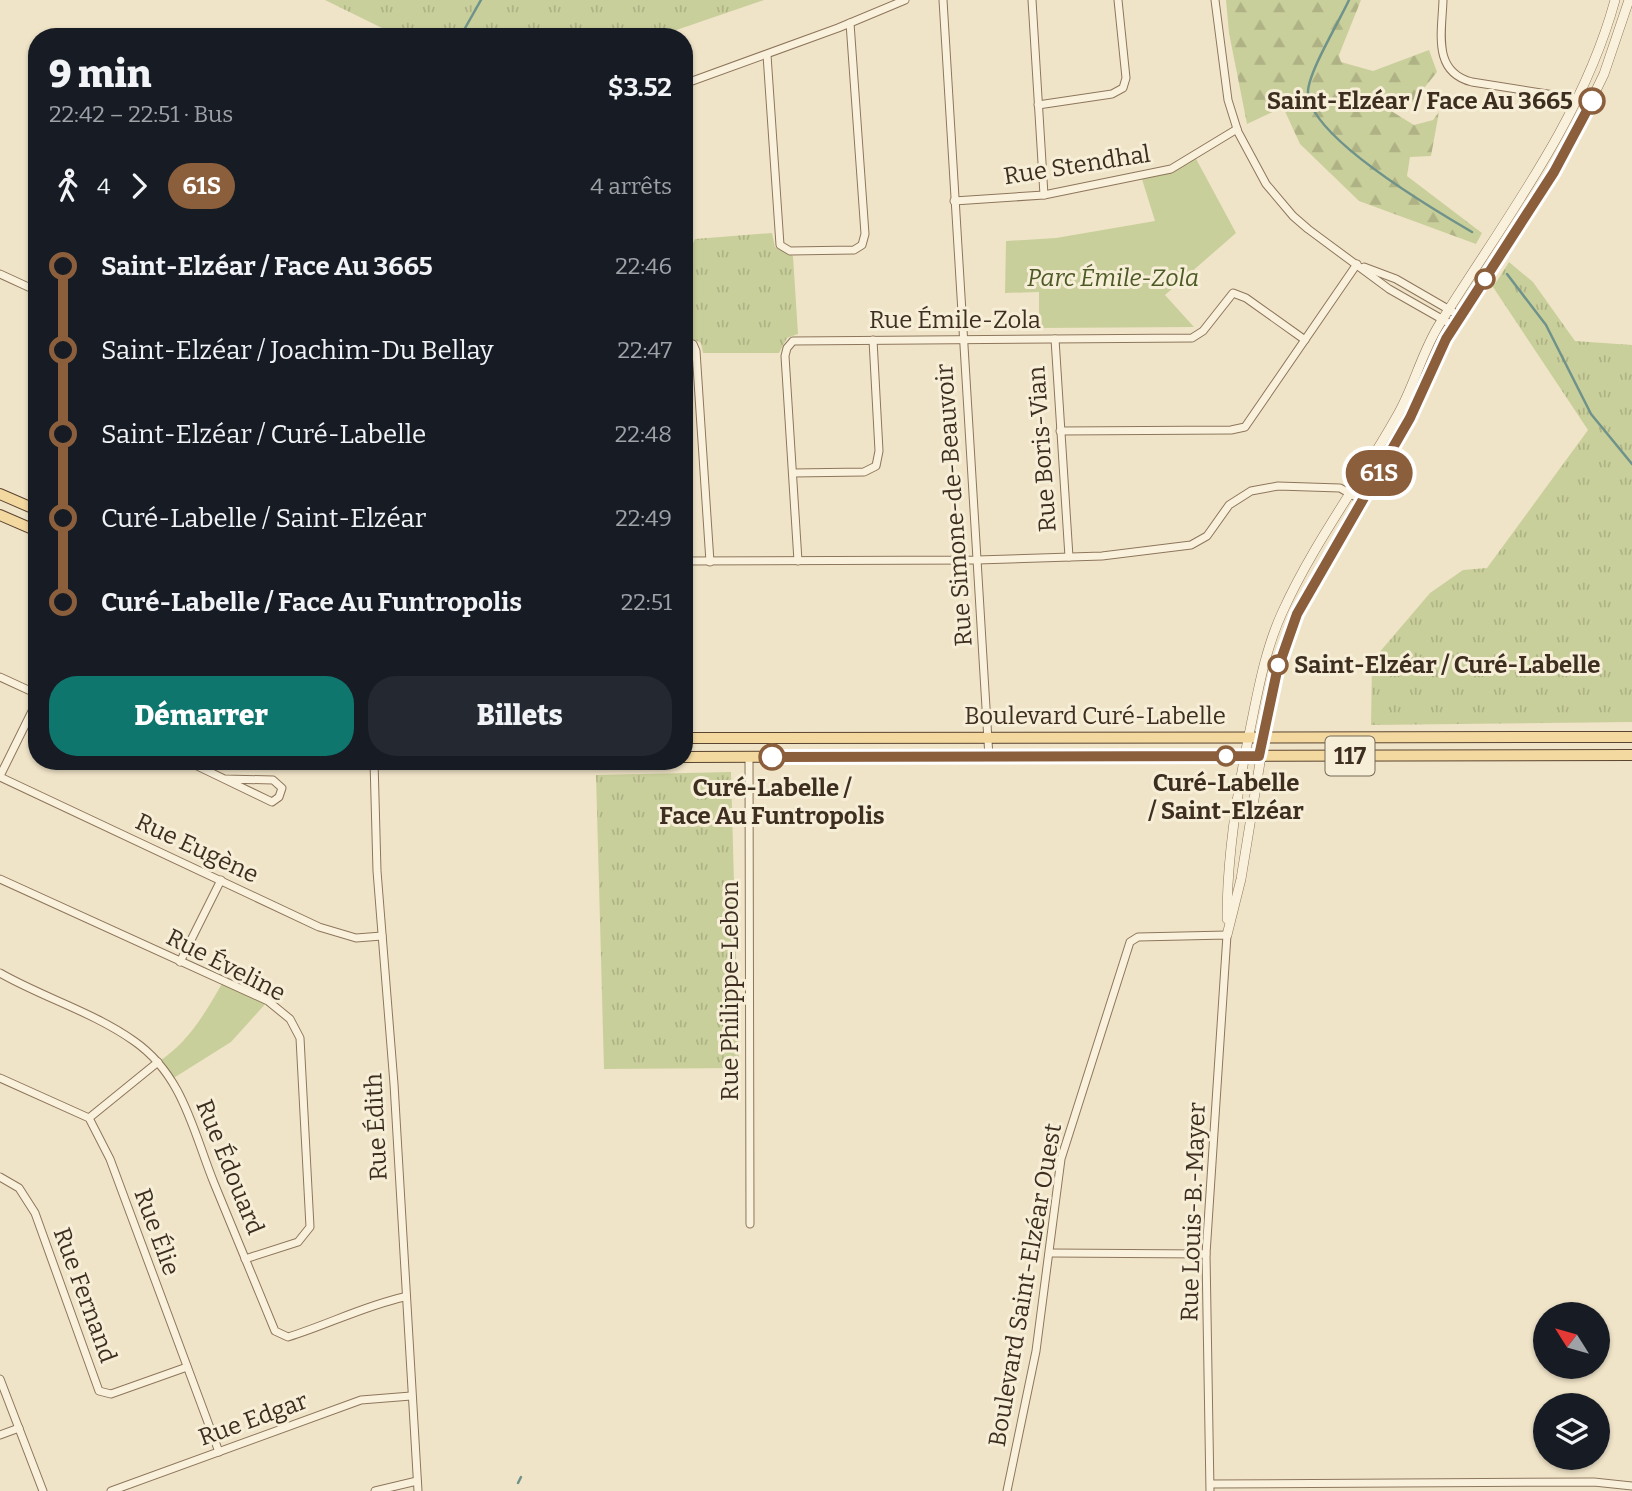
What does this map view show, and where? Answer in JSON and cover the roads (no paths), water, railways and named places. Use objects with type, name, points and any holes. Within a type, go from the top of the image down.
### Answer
[{"type":"main road","points":[[0,494],[28,506]]},
{"type":"main road","points":[[0,515],[28,527]]},
{"type":"main road","name":"Boulevard Curé-Labelle","points":[[693,738],[1632,737]]},
{"type":"main road","name":"Boulevard Curé-Labelle","points":[[693,757],[1632,755]]},
{"type":"street","points":[[693,81],[767,55],[905,0]]},
{"type":"street","name":"Rue Simone-de-Beauvoir","points":[[943,0],[989,757]]},
{"type":"street","points":[[1032,0],[1044,195]]},
{"type":"street","points":[[1038,105],[1112,94],[1123,88],[1126,78],[1118,0]]},
{"type":"street","points":[[1215,0],[1228,100],[1237,129],[1276,198],[1301,223],[1389,289],[1454,326]]},
{"type":"street","points":[[1443,0],[1441,53],[1454,74],[1468,81],[1592,101]]},
{"type":"street","points":[[1245,756],[1262,675],[1278,621],[1401,408],[1426,350],[1443,319],[1539,169],[1577,100],[1615,0]]},
{"type":"street","points":[[1259,756],[1277,671],[1294,621],[1410,418],[1454,326],[1554,172],[1592,101],[1629,0]]},
{"type":"street","points":[[767,55],[780,245],[790,251],[854,250],[862,245],[865,234],[850,23]]},
{"type":"street","name":"Rue Stendhal","points":[[954,201],[1044,195],[1171,169],[1237,129]]},
{"type":"street","points":[[1357,264],[1396,279],[1460,316]]},
{"type":"street","points":[[1060,431],[1242,429],[1357,264]]},
{"type":"street","points":[[0,274],[28,287]]},
{"type":"street","name":"Rue Émile-Zola","points":[[798,561],[785,356],[789,344],[797,340],[1192,338],[1203,331],[1233,293],[1246,298],[1305,340]]},
{"type":"street","name":"Rue Boris-Vian","points":[[1055,339],[1069,557]]},
{"type":"street","points":[[793,473],[863,472],[876,466],[879,451],[873,340]]},
{"type":"street","points":[[693,344],[696,351],[710,562]]},
{"type":"street","points":[[693,561],[977,561],[1069,557],[1191,545],[1207,536],[1229,505],[1251,491],[1278,486],[1340,488],[1363,501]]},
{"type":"street","points":[[0,677],[28,690]]},
{"type":"street","points":[[0,776],[28,719]]},
{"type":"street","name":"Rue Louis-B.-Mayer","points":[[1210,1487],[1206,1254],[1227,935],[1227,880],[1245,756]]},
{"type":"street","name":"Rue Louis-B.-Mayer","points":[[1227,935],[1241,879],[1259,756]]},
{"type":"street","name":"Rue Philippe-Lebon","points":[[749,757],[750,1224]]},
{"type":"street","points":[[211,770],[225,779],[272,802],[279,797],[282,788],[273,780],[225,779]]},
{"type":"street","name":"Rue Édith","points":[[374,770],[382,936],[394,1084],[404,1297],[418,1491]]},
{"type":"street","name":"Rue Eugène","points":[[0,776],[319,927],[356,938],[382,936]]},
{"type":"street","name":"Rue Éveline","points":[[0,879],[268,1002],[290,1019],[300,1038],[310,1227],[298,1242],[245,1259]]},
{"type":"street","points":[[180,962],[221,880]]},
{"type":"street","name":"Boulevard Saint-Elzéar Ouest","points":[[1007,1491],[1036,1351],[1065,1142],[1132,939],[1227,935]]},
{"type":"street","name":"Rue Édouard","points":[[0,973],[84,1012],[135,1041],[173,1079],[188,1110],[245,1259],[275,1331],[280,1336],[288,1337],[330,1325],[379,1303],[404,1297]]},
{"type":"street","points":[[0,1078],[89,1118],[158,1062]]},
{"type":"street","name":"Rue Élie","points":[[89,1118],[110,1159],[219,1452]]},
{"type":"street","name":"Rue Fernand","points":[[0,1177],[19,1188],[35,1213],[99,1391],[111,1394],[187,1367]]},
{"type":"street","points":[[1050,1253],[1206,1254]]},
{"type":"street","points":[[0,1378],[43,1491]]},
{"type":"street","name":"Rue Edgar","points":[[111,1491],[361,1400],[411,1396]]},
{"type":"street","points":[[0,1435],[19,1428]]},
{"type":"street","points":[[375,1491],[417,1482]]},
{"type":"street","points":[[1210,1487],[1603,1482],[1632,1486]]},
{"type":"waterway","points":[[465,28],[481,0]]},
{"type":"waterway","points":[[1349,0],[1318,60],[1309,84],[1308,93],[1314,111],[1351,151],[1377,171],[1472,232]]},
{"type":"waterway","points":[[1507,274],[1546,325],[1591,414],[1632,464]]},
{"type":"waterway","points":[[518,1483],[521,1477]]},
{"type":"place","name":"Saint-Elzéar / Face Au 3665","points":[[1592,101]]},
{"type":"place","name":"Saint-Elzéar / Curé-Labelle","points":[[1278,665]]},
{"type":"place","name":"Curé-Labelle / Saint-Elzéar","points":[[1226,756]]},
{"type":"place","name":"Curé-Labelle / Face Au Funtropolis","points":[[772,757]]},
{"type":"park label","name":"Parc Émile-Zola","points":[[1113,278]]}]
